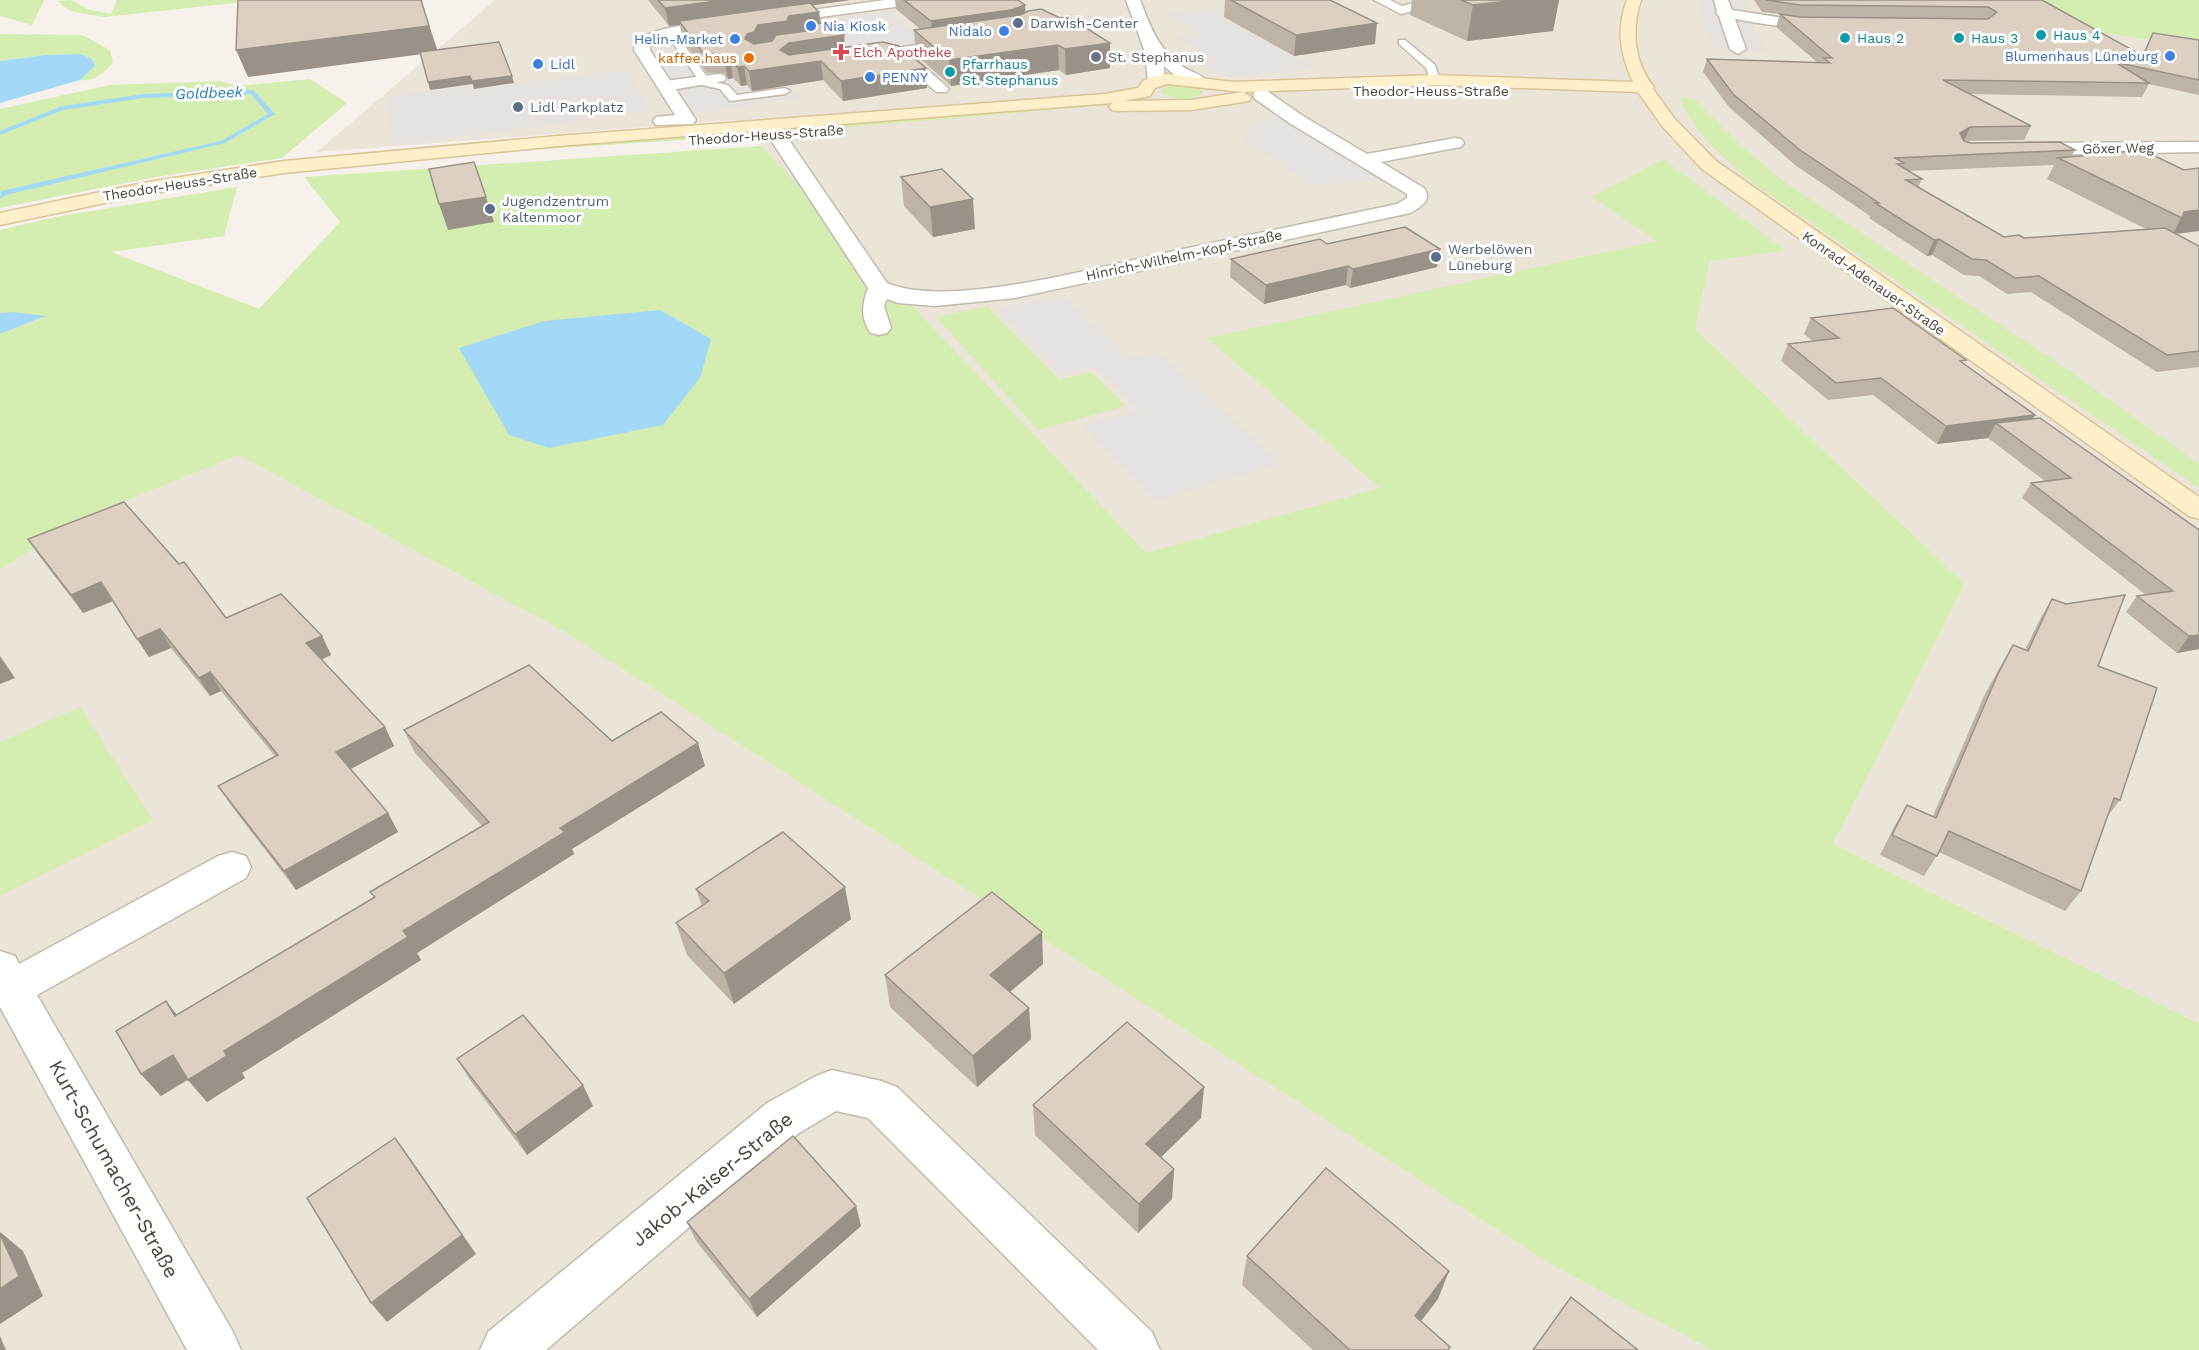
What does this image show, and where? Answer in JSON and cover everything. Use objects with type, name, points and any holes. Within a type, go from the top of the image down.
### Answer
[{"type":"main road","name":"Konrad-Adenauer-Straße","points":[[1634,0],[1627,35],[1631,54],[1649,93],[1673,130],[1709,165],[1737,187],[2199,510]]},
{"type":"main road","name":"Theodor-Heuss-Straße","points":[[0,219],[78,202],[218,177],[362,159],[553,150],[1072,102],[1150,87],[1176,79],[1197,80],[1214,94],[1261,95],[1367,90],[1649,93]]},
{"type":"main road","name":"Theodor-Heuss-Straße","points":[[773,130],[1141,104],[1191,105],[1214,94],[1266,87],[1435,80],[1649,93]]},
{"type":"main road","name":"Theodor-Heuss-Straße","points":[[1150,87],[1156,101],[1169,104]]},
{"type":"street","points":[[760,21],[917,0]]},
{"type":"street","points":[[1133,0],[1151,46],[1158,73],[1150,87]]},
{"type":"street","points":[[1140,0],[1140,19]]},
{"type":"street","points":[[1380,0],[1401,10],[1440,0]]},
{"type":"street","points":[[1722,7],[1784,22],[1839,24]]},
{"type":"street","points":[[1722,7],[1738,49]]},
{"type":"street","points":[[662,121],[687,120],[642,50],[644,44],[652,38],[671,33],[737,24]]},
{"type":"street","points":[[905,58],[908,50],[974,40]]},
{"type":"street","points":[[1151,46],[1180,72],[1197,80]]},
{"type":"street","points":[[888,54],[894,59],[905,58],[941,89]]},
{"type":"street","points":[[665,86],[712,79]]},
{"type":"street","name":"Hinrich-Wilhelm-Kopf-Straße","points":[[879,288],[898,296],[935,299],[1015,291],[1403,208],[1417,200],[1417,192],[1261,95]]},
{"type":"street","points":[[773,130],[879,288],[873,306],[879,327]]},
{"type":"street","points":[[1364,160],[1455,143]]},
{"type":"street","name":"Göxer Weg","points":[[2013,149],[2199,147]]},
{"type":"street","name":"Kurt-Schumacher-Straße","points":[[215,1350],[53,1060],[5,979],[232,867]]},
{"type":"street","name":"Jakob-Kaiser-Straße","points":[[506,1350],[783,1118],[832,1090],[881,1101],[1134,1350]]},
{"type":"lane","points":[[671,33],[712,79],[706,83],[723,87],[734,99],[785,91]]},
{"type":"lane","points":[[1401,42],[1431,67],[1435,80]]},
{"type":"shaded area","points":[[495,0],[2043,0],[2079,29],[2199,48],[2199,1024],[1833,844],[1965,584],[1695,329],[1710,261],[1785,251],[1658,241],[1208,338],[1381,488],[1146,553],[736,120],[317,152]]},
{"type":"shaded area","points":[[1700,0],[1745,0],[1746,16],[1766,51],[1716,48],[1700,13]]},
{"type":"shaded area","points":[[1207,8],[1315,68],[1247,76],[1222,76],[1192,58],[1206,55],[1176,37],[1201,33],[1168,14]]},
{"type":"shaded area","points":[[889,11],[927,44],[856,54],[821,20]]},
{"type":"shaded area","points":[[701,34],[708,42],[684,45],[710,82],[731,79],[738,87],[745,86],[751,92],[791,86],[801,97],[694,113],[650,46],[658,40]]},
{"type":"shaded area","name":"Lidl Parkplatz","points":[[627,70],[649,110],[394,146],[387,97],[470,86],[471,90]]},
{"type":"shaded area","points":[[1299,115],[1407,179],[1312,185],[1243,138],[1259,122]]},
{"type":"shaded area","points":[[1063,295],[1132,359],[1159,352],[1282,463],[1155,500],[1083,426],[1138,411],[1095,368],[1062,377],[997,310]]},
{"type":"shaded area","points":[[239,455],[568,634],[1550,1264],[1712,1350],[0,1350],[0,570],[80,519]]},
{"type":"green space","points":[[0,0],[44,0],[32,25],[0,16]]},
{"type":"green space","points":[[72,0],[87,9],[111,14],[117,0],[263,0],[104,17],[75,12],[67,9],[58,1]]},
{"type":"green space","points":[[2043,0],[2199,0],[2199,48],[2079,29]]},
{"type":"green space","points":[[0,34],[82,35],[110,50],[113,62],[98,76],[90,80],[80,80],[95,66],[80,54],[45,55],[0,61]]},
{"type":"green space","points":[[310,79],[347,103],[282,158],[156,177],[0,208],[0,109],[110,85],[220,81],[236,86]]},
{"type":"green space","points":[[1182,84],[1198,87],[1203,92],[1188,99],[1182,99],[1161,92],[1166,86]]},
{"type":"green space","points":[[1679,98],[1694,99],[1746,150],[1783,181],[2071,372],[2199,464],[2199,488],[1753,183],[1711,145]]},
{"type":"green space","points":[[1118,101],[1121,104],[801,131],[800,129]]},
{"type":"green space","points":[[747,132],[748,134],[711,138],[456,155]]},
{"type":"green space","points":[[761,146],[1146,553],[1380,488],[1207,338],[1657,241],[1592,197],[1663,159],[1786,251],[1710,261],[1695,329],[1965,584],[1833,844],[2199,1024],[2199,1350],[1712,1350],[1550,1264],[568,634],[239,455],[80,519],[0,570],[0,334],[45,317],[0,313],[0,230],[55,217],[237,187],[224,236],[111,252],[259,309],[340,222],[304,177]]},
{"type":"green space","points":[[987,306],[1059,380],[1091,372],[1126,406],[1038,430],[936,317]]},
{"type":"green space","points":[[80,707],[153,820],[0,896],[0,742]]},
{"type":"water","points":[[80,54],[92,59],[95,66],[80,80],[0,103],[0,61],[45,55]]},
{"type":"water","points":[[660,310],[711,339],[700,378],[663,425],[549,448],[509,435],[459,348],[544,321]]},
{"type":"water","points":[[0,313],[46,316],[0,334]]},
{"type":"building","points":[[238,0],[421,0],[429,26],[236,50]]},
{"type":"building","points":[[658,0],[723,0],[665,8]]},
{"type":"building","points":[[904,0],[1018,0],[1025,5],[1011,10],[931,21]]},
{"type":"building","points":[[1231,0],[1330,0],[1377,23],[1296,35]]},
{"type":"building","points":[[1461,0],[1517,0],[1473,5]]},
{"type":"building","points":[[1766,0],[2042,0],[2143,56],[2153,33],[2199,40],[2199,80],[2115,62],[2149,83],[1943,80],[2031,126],[1970,127],[1960,133],[1964,141],[1971,143],[2060,142],[2075,150],[1895,158],[1904,163],[1897,164],[1922,179],[1906,180],[2004,237],[2019,235],[2024,238],[2165,228],[2199,246],[2199,351],[2167,355],[2039,276],[2015,278],[1986,260],[1972,259],[1939,239],[1934,240],[1875,203],[1879,203],[1800,150],[1733,94],[1707,59],[1830,63],[1824,58],[1832,58],[1780,14],[1800,17],[1988,19],[1997,12],[1988,7],[1800,5]]},
{"type":"building","points":[[810,3],[819,12],[789,16],[787,21],[758,25],[754,32],[747,34],[745,39],[754,44],[772,41],[776,35],[806,31],[808,25],[831,22],[844,35],[789,43],[780,50],[789,55],[883,42],[899,46],[926,68],[841,81],[821,61],[749,71],[744,66],[737,67],[730,58],[724,59],[721,54],[704,54],[679,21]]},
{"type":"building","points":[[1041,9],[1060,18],[1069,17],[1110,43],[1065,49],[1058,45],[949,60],[914,30],[1020,15]]},
{"type":"building","points":[[499,42],[512,76],[472,81],[470,76],[428,82],[420,52]]},
{"type":"building","points":[[2142,150],[2184,170],[2199,168],[2199,210],[2184,212],[2182,218],[2058,158]]},
{"type":"building","points":[[474,162],[486,197],[439,204],[429,169]]},
{"type":"building","points":[[942,169],[973,199],[930,207],[901,177]]},
{"type":"building","points":[[1405,227],[1440,249],[1353,269],[1348,266],[1266,285],[1231,259],[1320,239],[1327,244]]},
{"type":"building","points":[[1893,308],[1966,360],[1960,361],[2035,415],[1946,426],[1881,378],[1836,383],[1788,344],[1839,338],[1811,318]]},
{"type":"building","points":[[2040,418],[2199,530],[2199,635],[2189,636],[2137,596],[2173,591],[2031,483],[2071,478],[1996,423]]},
{"type":"building","points":[[124,502],[179,564],[184,562],[226,618],[281,594],[322,636],[306,643],[385,727],[336,752],[388,813],[284,871],[218,786],[278,755],[210,672],[199,678],[160,629],[137,639],[101,582],[71,595],[28,539]]},
{"type":"building","points":[[2125,595],[2098,666],[2157,688],[2120,800],[2114,798],[2081,891],[1949,831],[1937,856],[1892,835],[1907,805],[1936,818],[1997,676],[2013,645],[2028,651],[2052,599],[2066,604]]},
{"type":"building","points":[[529,665],[612,741],[661,712],[698,743],[560,828],[565,832],[403,931],[408,937],[224,1051],[227,1056],[188,1080],[173,1055],[141,1074],[116,1031],[166,1001],[175,1016],[375,897],[370,892],[489,822],[404,730]]},
{"type":"building","points":[[783,832],[845,887],[724,973],[676,923],[709,901],[696,889]]},
{"type":"building","points":[[992,892],[1042,932],[990,975],[1029,1008],[973,1056],[885,975]]},
{"type":"building","points":[[523,1015],[583,1085],[515,1134],[457,1059]]},
{"type":"building","points":[[1127,1022],[1204,1087],[1146,1144],[1174,1169],[1139,1204],[1033,1105]]},
{"type":"building","points":[[793,1136],[856,1206],[749,1299],[687,1222]]},
{"type":"building","points":[[395,1138],[462,1235],[371,1303],[307,1198]]},
{"type":"building","points":[[1326,1168],[1449,1271],[1415,1316],[1450,1347],[1448,1350],[1350,1350],[1247,1256]]},
{"type":"building","points":[[0,1234],[19,1276],[0,1289]]},
{"type":"building","points":[[1571,1297],[1638,1350],[1533,1350]]},
{"type":"waterway","name":"Goldbeek","points":[[0,133],[62,108],[144,96],[253,92],[272,114],[223,142],[4,193],[0,197]]},
{"type":"place","name":"Darwish-Center","points":[[1018,23]]},
{"type":"place","name":"Nia Kiosk","points":[[811,26]]},
{"type":"place","name":"Nidalo","points":[[1004,31]]},
{"type":"place","name":"Haus 4","points":[[2041,35]]},
{"type":"place","name":"Haus 2","points":[[1845,38]]},
{"type":"place","name":"Haus 3","points":[[1959,38]]},
{"type":"place","name":"Helin-Market","points":[[735,39]]},
{"type":"place","name":"Elch Apotheke","points":[[841,52]]},
{"type":"place","name":"Blumenhaus Lüneburg","points":[[2170,56]]},
{"type":"place","name":"St. Stephanus","points":[[1096,57]]},
{"type":"place","name":"kaffee.haus","points":[[749,58]]},
{"type":"place","name":"Lidl","points":[[538,64]]},
{"type":"place","name":"Pfarrhaus St. Stephanus","points":[[950,72]]},
{"type":"place","name":"PENNY","points":[[870,77]]},
{"type":"place","name":"Lidl Parkplatz","points":[[518,107]]},
{"type":"place","name":"Jugendzentrum Kaltenmoor","points":[[490,209]]},
{"type":"place","name":"Werbelöwen Lüneburg","points":[[1436,257]]}]
